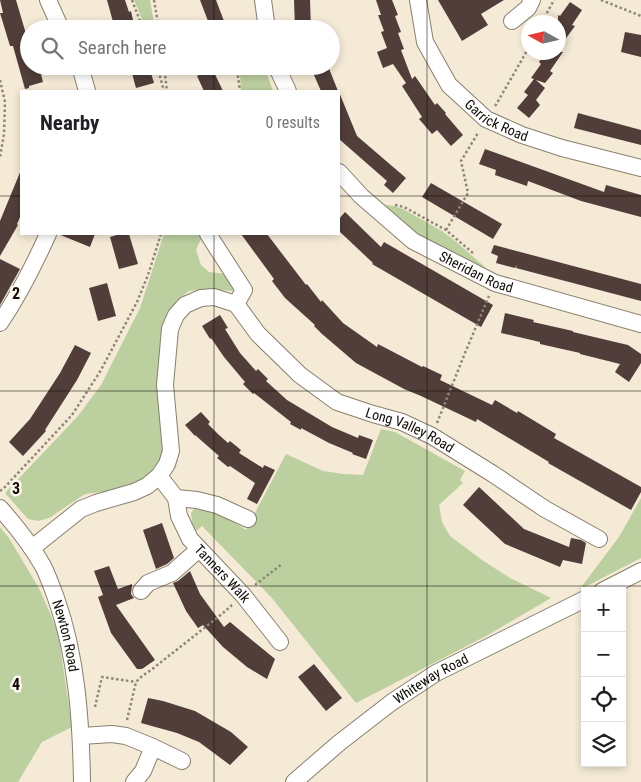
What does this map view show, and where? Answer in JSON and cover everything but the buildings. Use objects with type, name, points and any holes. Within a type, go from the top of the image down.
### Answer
[{"type":"street","points":[[48,0],[57,20]]},
{"type":"street","points":[[263,0],[266,20]]},
{"type":"street","name":"Garrick Road","points":[[418,0],[424,42],[448,85],[486,119],[522,135],[562,148],[641,168]]},
{"type":"street","points":[[512,21],[528,8],[532,0]]},
{"type":"street","points":[[83,75],[87,90]]},
{"type":"street","points":[[280,75],[288,90]]},
{"type":"street","name":"Sheridan Road","points":[[340,173],[361,196],[413,241],[495,282],[641,324]]},
{"type":"street","points":[[0,323],[33,266],[48,235]]},
{"type":"street","points":[[32,548],[81,509],[148,486],[159,476],[167,464],[171,450],[165,385],[170,329],[176,315],[185,305],[201,298],[214,297],[236,304],[244,290],[209,235]]},
{"type":"street","name":"Long Valley Road","points":[[236,304],[258,334],[300,375],[338,402],[402,422],[432,436],[493,474],[541,515],[599,539]]},
{"type":"street","name":"Tanners Walk","points":[[159,476],[176,498],[180,516],[190,539],[243,595],[280,642]]},
{"type":"street","points":[[176,498],[197,500],[217,505],[248,519]]},
{"type":"street","name":"Newton Road","points":[[0,508],[32,548],[44,568],[63,617],[70,646],[85,736],[82,782]]},
{"type":"street","points":[[141,591],[148,583],[172,573],[199,549]]},
{"type":"street","points":[[610,587],[641,571]]},
{"type":"street","name":"Whiteway Road","points":[[294,782],[339,743],[392,702],[436,673],[581,601]]},
{"type":"street","points":[[85,736],[112,734],[126,736],[182,761]]},
{"type":"street","points":[[134,782],[143,771],[153,747]]},
{"type":"path","points":[[132,0],[140,20]]},
{"type":"path","points":[[154,0],[157,20]]},
{"type":"path","points":[[546,15],[554,0]]},
{"type":"path","points":[[601,0],[641,16]]},
{"type":"path","points":[[497,103],[522,60]]},
{"type":"path","points":[[160,75],[166,90]]},
{"type":"path","points":[[165,75],[166,90]]},
{"type":"path","points":[[238,75],[240,90]]},
{"type":"path","points":[[0,80],[5,102],[4,134],[0,157]]},
{"type":"path","points":[[446,230],[468,193],[461,161],[486,119]]},
{"type":"path","points":[[395,205],[404,207],[446,230],[474,254]]},
{"type":"path","points":[[0,491],[72,415],[101,370],[137,302],[161,235]]},
{"type":"path","points":[[432,436],[495,282]]},
{"type":"path","points":[[0,485],[4,488]]},
{"type":"path","points":[[260,581],[282,564]]},
{"type":"path","points":[[126,736],[127,717],[136,682],[243,595]]},
{"type":"path","points":[[85,736],[102,678],[136,682]]},
{"type":"green space","points":[[134,0],[150,0],[153,20],[142,20]]},
{"type":"green space","points":[[240,75],[267,75],[273,90],[241,90]]},
{"type":"green space","points":[[380,204],[403,209],[442,231],[494,275],[413,232]]},
{"type":"green space","points":[[164,235],[203,235],[196,250],[201,265],[209,272],[226,274],[232,280],[233,291],[205,289],[189,291],[176,301],[163,330],[165,449],[157,471],[134,488],[85,494],[49,518],[38,521],[28,519],[5,493],[78,416],[101,385],[140,308]]},
{"type":"green space","points":[[381,429],[395,432],[465,471],[460,480],[463,483],[439,505],[442,522],[450,536],[510,578],[551,598],[488,635],[356,703],[271,597],[202,526],[196,531],[191,513],[194,509],[215,513],[246,530],[286,454],[323,471],[363,475]]},
{"type":"green space","points":[[641,498],[641,558],[585,587],[581,587],[619,537]]},
{"type":"green space","points":[[0,527],[9,538],[40,590],[58,632],[72,727],[42,742],[18,782],[0,782]]}]
